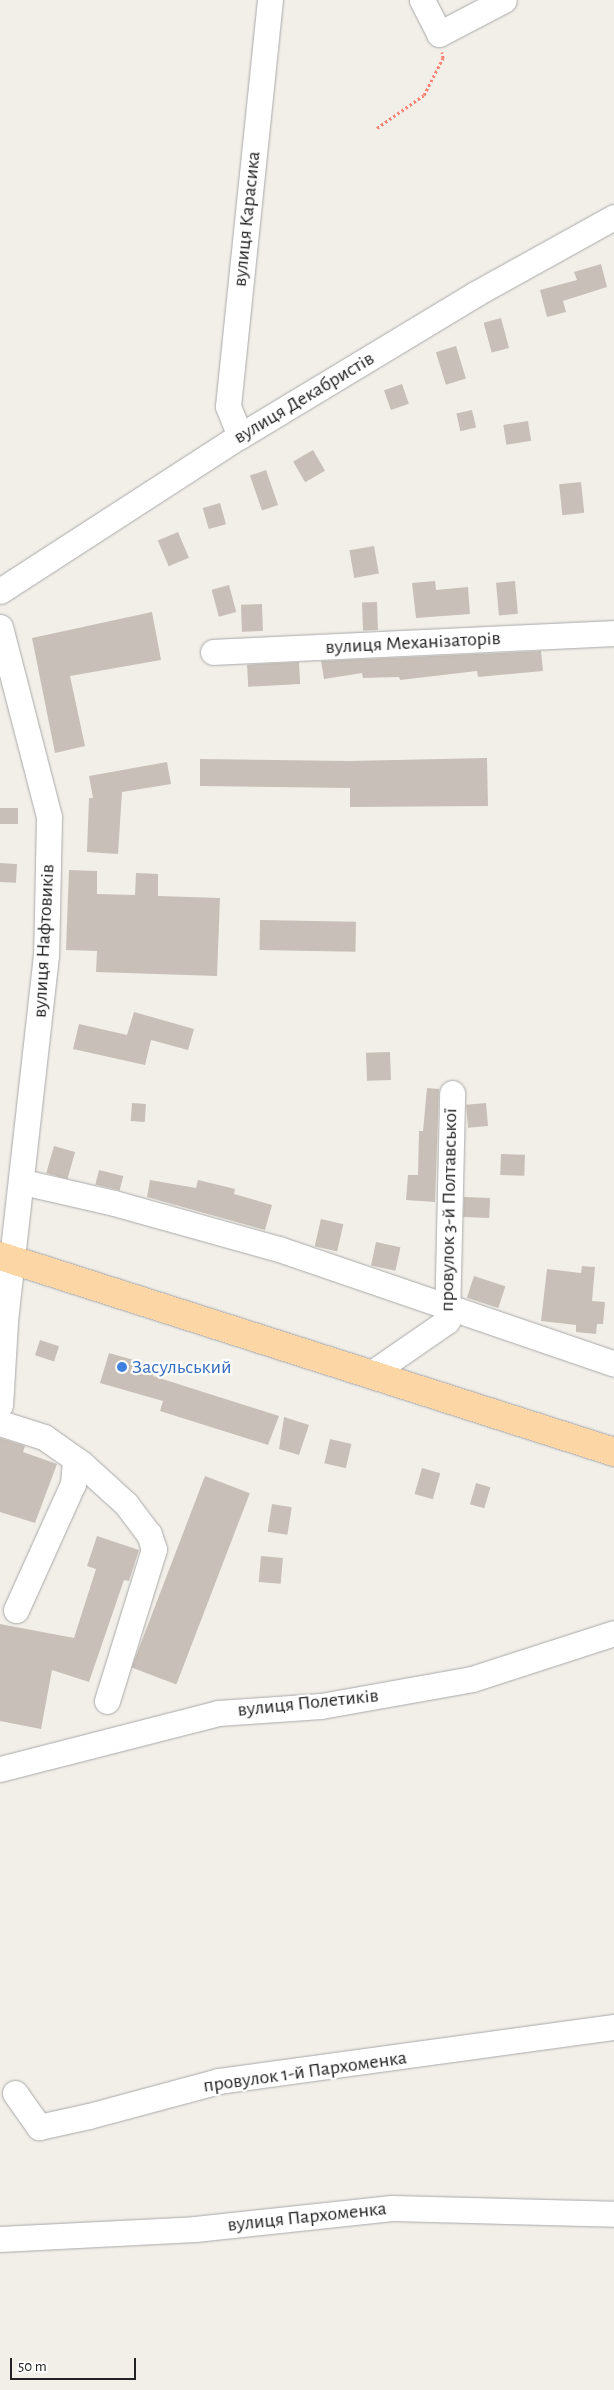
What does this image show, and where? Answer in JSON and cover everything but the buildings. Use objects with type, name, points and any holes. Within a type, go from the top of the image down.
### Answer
[{"type":"main road","points":[[7,1258],[614,1452]]},
{"type":"street","name":"вулиця Карасика","points":[[240,436],[228,406],[270,0]]},
{"type":"street","points":[[422,0],[439,34],[504,0]]},
{"type":"street","name":"вулиця Декабристів","points":[[0,591],[240,436],[475,294],[614,217]]},
{"type":"street","name":"вулиця Нафтовиків","points":[[0,627],[49,817],[46,955],[23,1182],[7,1258],[0,1405]]},
{"type":"street","name":"вулиця Механізаторів","points":[[212,652],[614,633]]},
{"type":"street","name":"провулок 3-й Полтавської","points":[[370,1375],[447,1322],[452,1094]]},
{"type":"street","points":[[23,1182],[114,1203],[279,1249],[448,1304],[614,1364]]},
{"type":"street","points":[[0,1423],[44,1437],[75,1459],[126,1504],[150,1534],[154,1549],[107,1701]]},
{"type":"street","points":[[16,1610],[73,1484],[75,1459]]},
{"type":"street","name":"вулиця Полетиків","points":[[0,1769],[218,1713],[321,1706],[472,1679],[614,1633]]},
{"type":"street","name":"провулок 1-й Пархоменка","points":[[15,2093],[39,2126],[89,2116],[219,2081],[614,2027]]},
{"type":"street","name":"вулиця Пархоменка","points":[[0,2239],[195,2229],[392,2208],[614,2214]]},
{"type":"path","points":[[377,128],[424,95],[442,58],[439,34]]},
{"type":"place","name":"Засульський","points":[[122,1367]]}]
